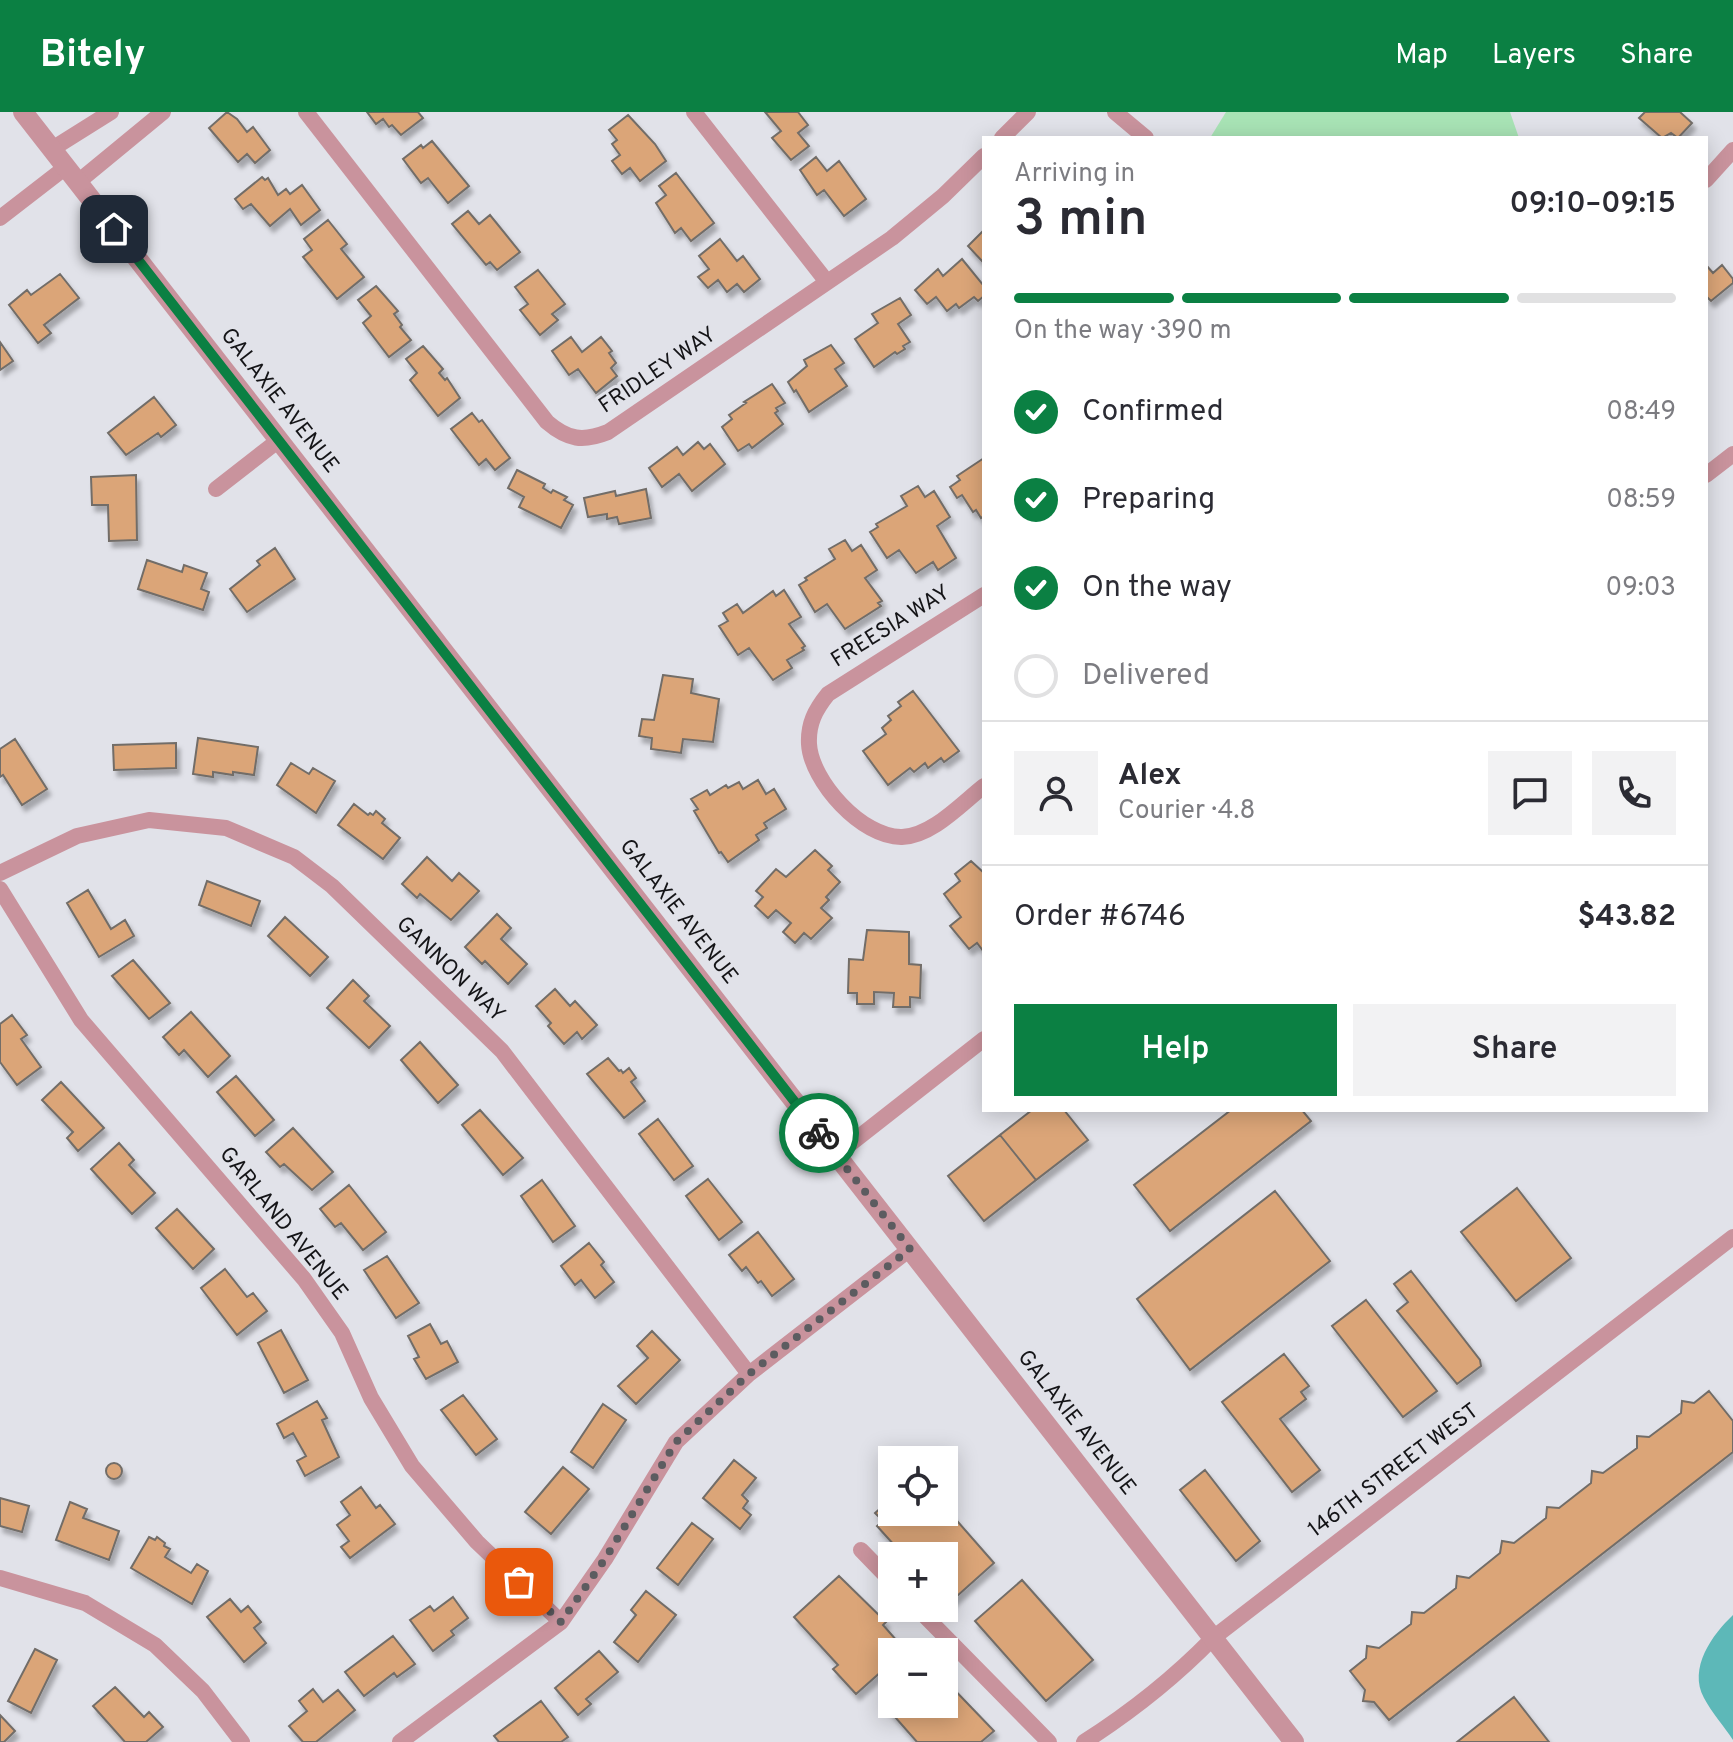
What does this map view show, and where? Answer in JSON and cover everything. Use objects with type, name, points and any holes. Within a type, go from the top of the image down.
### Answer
[{"type":"street","name":"GALAXIE AVENUE","points":[[23,112],[1294,1742]]},
{"type":"street","points":[[52,149],[111,112]]},
{"type":"street","points":[[0,218],[72,175],[163,112]]},
{"type":"street","name":"FRIDLEY WAY","points":[[306,112],[547,422],[561,434],[577,440],[608,432],[827,282],[917,219],[982,158]]},
{"type":"street","points":[[694,112],[827,282]]},
{"type":"street","points":[[1004,136],[1028,112]]},
{"type":"street","points":[[1115,112],[1144,136]]},
{"type":"street","points":[[1708,178],[1733,150]]},
{"type":"street","points":[[216,489],[279,440]]},
{"type":"street","points":[[1708,473],[1733,454]]},
{"type":"street","name":"FREESIA WAY","points":[[982,596],[828,694],[813,715],[809,741],[810,753],[821,776],[856,821],[878,834],[914,835],[936,823],[982,788]]},
{"type":"street","name":"GANNON WAY","points":[[0,873],[77,836],[149,820],[226,828],[294,857],[332,886],[502,1051],[749,1374]]},
{"type":"street","name":"GARLAND AVENUE","points":[[0,889],[81,1020],[304,1279],[342,1333],[371,1398],[412,1466],[477,1542],[561,1622]]},
{"type":"street","points":[[836,1155],[982,1041]]},
{"type":"street","name":"146TH STREET WEST","points":[[1084,1742],[1149,1696],[1186,1666],[1213,1638],[1733,1237]]},
{"type":"street","points":[[400,1742],[561,1622],[605,1559],[676,1442],[749,1374],[910,1249]]},
{"type":"street","points":[[861,1550],[878,1568]]},
{"type":"street","points":[[0,1578],[85,1603],[155,1645],[203,1691],[242,1742]]},
{"type":"street","points":[[931,1622],[1049,1742]]},
{"type":"green space","points":[[1226,112],[1510,112],[1518,136],[1211,136]]},
{"type":"water","points":[[1733,1615],[1733,1740],[1704,1698],[1699,1675],[1710,1642]]},
{"type":"building","points":[[227,112],[247,132],[253,127],[270,150],[255,163],[247,154],[238,162],[209,128]]},
{"type":"building","points":[[367,112],[418,112],[423,118],[401,135],[383,119],[376,124]]},
{"type":"building","points":[[765,112],[798,112],[808,125],[798,133],[809,146],[791,160],[772,138],[781,131]]},
{"type":"building","points":[[1645,112],[1680,112],[1692,123],[1680,136],[1671,133],[1660,136],[1639,118]]},
{"type":"building","points":[[628,115],[666,161],[640,181],[630,168],[622,174],[612,161],[620,155],[612,144],[617,140],[609,130]]},
{"type":"building","points":[[432,141],[469,186],[448,203],[428,178],[421,183],[403,159],[421,145],[423,148]]},
{"type":"building","points":[[816,157],[827,171],[839,161],[866,199],[844,216],[824,190],[817,195],[800,170]]},
{"type":"building","points":[[676,173],[714,223],[691,241],[681,228],[675,233],[656,203],[666,195],[659,186]]},
{"type":"building","points":[[262,177],[265,180],[268,178],[278,195],[286,189],[290,194],[302,185],[320,210],[301,225],[290,209],[270,226],[251,204],[243,209],[235,199]]},
{"type":"building","points":[[468,211],[479,224],[490,215],[520,252],[497,270],[490,262],[486,265],[452,224]]},
{"type":"building","points":[[328,220],[347,244],[341,249],[364,277],[337,299],[303,257],[312,250],[304,239]]},
{"type":"building","points":[[982,232],[982,261],[968,246]]},
{"type":"building","points":[[720,239],[737,261],[743,256],[760,279],[744,292],[737,284],[727,292],[718,280],[708,288],[698,277],[709,269],[699,256]]},
{"type":"building","points":[[962,259],[982,284],[982,298],[978,301],[974,297],[959,308],[956,304],[947,311],[936,297],[927,304],[915,290],[938,269],[943,276]]},
{"type":"building","points":[[1722,265],[1733,283],[1711,301],[1708,298],[1708,267],[1713,273]]},
{"type":"building","points":[[538,270],[565,304],[552,314],[558,320],[540,335],[520,310],[528,304],[515,287]]},
{"type":"building","points":[[60,274],[79,298],[44,325],[51,333],[38,343],[9,305],[27,290],[31,295]]},
{"type":"building","points":[[376,286],[398,311],[394,314],[411,340],[389,357],[363,323],[371,316],[358,300]]},
{"type":"building","points":[[900,298],[911,315],[898,324],[910,342],[903,346],[905,349],[897,354],[895,352],[874,367],[855,339],[878,323],[872,314]]},
{"type":"building","points":[[571,337],[582,352],[601,337],[612,351],[609,353],[616,363],[611,368],[617,376],[596,393],[578,369],[569,375],[552,351]]},
{"type":"building","points":[[0,342],[13,361],[0,370]]},
{"type":"building","points":[[831,345],[844,363],[835,369],[847,386],[809,412],[788,382],[807,366],[804,360]]},
{"type":"building","points":[[423,346],[443,369],[439,373],[445,380],[447,378],[460,398],[438,416],[410,380],[417,373],[406,359]]},
{"type":"building","points":[[772,384],[785,403],[776,408],[778,411],[775,413],[783,424],[752,448],[749,444],[738,451],[722,427],[732,419],[729,415],[744,402]]},
{"type":"building","points":[[154,397],[176,425],[161,437],[158,433],[126,455],[108,433]]},
{"type":"building","points":[[472,413],[479,422],[482,420],[510,458],[495,470],[486,459],[479,465],[451,429]]},
{"type":"building","points":[[698,442],[704,449],[710,444],[725,464],[692,491],[679,474],[662,487],[649,468],[677,447],[683,455]]},
{"type":"building","points":[[982,459],[981,518],[962,495],[957,498],[950,487],[960,480],[957,476]]},
{"type":"building","points":[[517,470],[545,484],[543,488],[551,493],[553,490],[567,497],[564,500],[573,505],[561,528],[519,507],[524,497],[508,488]]},
{"type":"building","points":[[136,475],[137,540],[109,541],[108,505],[92,505],[91,477]]},
{"type":"building","points":[[918,486],[925,497],[934,491],[950,517],[937,526],[956,558],[938,570],[933,562],[916,573],[899,550],[887,558],[870,532],[878,527],[876,524],[907,506],[901,496]]},
{"type":"building","points":[[646,489],[651,518],[619,524],[617,517],[607,519],[607,514],[588,517],[584,498],[615,491],[616,496]]},
{"type":"building","points":[[845,540],[852,551],[861,545],[877,570],[865,578],[882,601],[878,603],[881,606],[845,629],[827,604],[815,612],[799,585],[835,559],[829,549]]},
{"type":"building","points":[[275,548],[295,579],[247,612],[230,589],[260,565],[257,561]]},
{"type":"building","points":[[147,560],[182,572],[184,565],[207,573],[201,589],[209,592],[203,610],[138,589]]},
{"type":"building","points":[[784,590],[801,617],[789,624],[805,646],[802,648],[804,650],[787,660],[792,668],[773,680],[749,648],[738,655],[719,626],[728,621],[723,613],[737,604],[743,613],[773,591],[776,596]]},
{"type":"building","points":[[663,675],[693,679],[691,693],[719,699],[713,742],[683,739],[681,753],[651,749],[652,738],[639,736],[642,719],[654,720]]},
{"type":"building","points":[[913,691],[959,751],[944,762],[941,758],[928,768],[925,763],[914,772],[910,768],[888,785],[863,751],[886,734],[882,728],[891,720],[888,716],[901,706],[898,702]]},
{"type":"building","points":[[198,738],[258,747],[254,775],[213,772],[213,777],[193,774]]},
{"type":"building","points":[[15,739],[47,789],[22,805],[3,775],[0,777],[0,749]]},
{"type":"building","points":[[176,743],[176,768],[114,770],[113,745]]},
{"type":"building","points":[[291,763],[309,774],[313,768],[335,781],[316,813],[277,785]]},
{"type":"building","points":[[758,780],[766,794],[774,789],[786,809],[764,823],[767,828],[756,835],[759,840],[728,862],[719,853],[694,811],[698,809],[691,799],[707,790],[710,795],[726,785],[728,788],[739,782],[743,789]]},
{"type":"building","points":[[354,804],[368,815],[376,811],[385,819],[382,823],[400,838],[383,859],[338,825]]},
{"type":"building","points":[[815,850],[832,866],[828,870],[840,882],[826,897],[829,900],[821,908],[832,918],[811,939],[804,933],[795,943],[783,932],[791,923],[776,910],[768,918],[755,906],[763,897],[756,891],[776,869],[786,877]]},
{"type":"building","points":[[427,857],[452,881],[459,873],[479,891],[451,920],[420,894],[417,898],[402,884]]},
{"type":"building","points":[[971,861],[982,871],[982,949],[977,943],[969,949],[950,926],[961,917],[944,894],[960,881],[955,874]]},
{"type":"building","points":[[207,881],[260,901],[251,926],[199,905]]},
{"type":"building","points":[[88,890],[111,929],[125,920],[134,936],[99,957],[67,903]]},
{"type":"building","points":[[497,914],[511,928],[501,939],[527,964],[508,984],[485,961],[482,964],[465,947]]},
{"type":"building","points":[[285,917],[328,957],[310,976],[268,936]]},
{"type":"building","points":[[867,930],[909,932],[909,964],[921,965],[920,998],[910,997],[910,1007],[893,1007],[894,993],[874,992],[874,1004],[857,1004],[857,993],[848,993],[849,959],[863,960]]},
{"type":"building","points":[[133,960],[170,1003],[149,1019],[112,976]]},
{"type":"building","points":[[353,980],[369,996],[364,1001],[390,1026],[369,1048],[327,1008]]},
{"type":"building","points":[[555,989],[570,1006],[575,1001],[597,1025],[582,1039],[577,1032],[564,1044],[536,1006]]},
{"type":"building","points":[[191,1012],[230,1056],[208,1077],[184,1050],[179,1055],[163,1037]]},
{"type":"building","points":[[12,1015],[27,1035],[21,1039],[41,1067],[17,1085],[0,1062],[0,1024]]},
{"type":"building","points":[[420,1042],[458,1085],[438,1103],[401,1060]]},
{"type":"building","points":[[608,1058],[623,1073],[629,1068],[636,1078],[631,1082],[645,1101],[624,1118],[587,1074]]},
{"type":"building","points":[[236,1076],[274,1120],[255,1136],[217,1092]]},
{"type":"building","points":[[61,1082],[104,1128],[78,1151],[67,1138],[73,1132],[42,1100]]},
{"type":"building","points":[[480,1110],[523,1158],[503,1175],[462,1125]]},
{"type":"building","points":[[1029,1112],[1066,1112],[1088,1140],[1036,1180],[1000,1135]]},
{"type":"building","points":[[1228,1112],[1304,1112],[1311,1121],[1170,1231],[1134,1185]]},
{"type":"building","points":[[658,1119],[693,1166],[674,1180],[639,1134]]},
{"type":"building","points":[[293,1128],[333,1172],[312,1190],[284,1164],[280,1167],[266,1152]]},
{"type":"building","points":[[1000,1135],[1036,1180],[984,1221],[948,1176]]},
{"type":"building","points":[[119,1143],[134,1160],[129,1165],[155,1193],[132,1214],[91,1169]]},
{"type":"building","points":[[708,1179],[742,1222],[719,1240],[686,1196]]},
{"type":"building","points":[[542,1180],[575,1226],[553,1242],[521,1196]]},
{"type":"building","points":[[349,1185],[386,1232],[363,1250],[341,1223],[335,1227],[320,1209]]},
{"type":"building","points":[[1517,1188],[1571,1258],[1516,1301],[1461,1232]]},
{"type":"building","points":[[1275,1191],[1330,1261],[1190,1370],[1137,1299]]},
{"type":"building","points":[[177,1209],[214,1249],[193,1269],[156,1228]]},
{"type":"building","points":[[758,1232],[794,1279],[772,1296],[761,1281],[758,1283],[746,1267],[742,1271],[729,1255]]},
{"type":"building","points":[[589,1243],[614,1282],[595,1298],[581,1280],[575,1285],[561,1266]]},
{"type":"building","points":[[387,1256],[419,1303],[396,1318],[364,1270]]},
{"type":"building","points":[[225,1269],[247,1297],[253,1293],[267,1311],[237,1335],[201,1288]]},
{"type":"building","points":[[1411,1271],[1480,1360],[1481,1366],[1457,1384],[1397,1311],[1408,1302],[1394,1284]]},
{"type":"building","points":[[1366,1300],[1437,1391],[1403,1417],[1332,1326]]},
{"type":"building","points":[[430,1324],[441,1344],[447,1341],[458,1362],[426,1379],[414,1359],[419,1357],[408,1336]]},
{"type":"building","points":[[281,1330],[308,1380],[284,1393],[258,1343]]},
{"type":"building","points":[[652,1331],[680,1360],[636,1404],[618,1386],[648,1358],[637,1346]]},
{"type":"building","points":[[1284,1354],[1309,1386],[1301,1392],[1306,1399],[1280,1419],[1320,1470],[1292,1492],[1222,1402]]},
{"type":"building","points":[[1709,1391],[1733,1421],[1733,1452],[1389,1720],[1374,1702],[1363,1701],[1365,1690],[1350,1671],[1366,1658],[1367,1646],[1379,1648],[1411,1624],[1412,1612],[1424,1613],[1456,1588],[1457,1576],[1469,1578],[1500,1553],[1502,1541],[1514,1543],[1546,1518],[1547,1507],[1559,1508],[1591,1483],[1592,1471],[1603,1473],[1637,1448],[1637,1436],[1649,1437],[1681,1413],[1682,1401],[1694,1403]]},
{"type":"building","points":[[463,1395],[497,1439],[476,1455],[441,1410]]},
{"type":"building","points":[[317,1401],[327,1418],[322,1420],[339,1457],[305,1476],[297,1461],[306,1456],[293,1433],[284,1438],[277,1424]]},
{"type":"building","points":[[603,1404],[626,1420],[593,1468],[571,1452]]},
{"type":"building","points":[[734,1460],[756,1478],[742,1495],[748,1501],[743,1508],[751,1515],[740,1529],[703,1498]]},
{"type":"building","points":[[114,1463],[120,1465],[120,1477],[114,1479],[108,1477],[106,1471],[108,1465]]},
{"type":"building","points":[[563,1467],[589,1489],[551,1534],[525,1512]]},
{"type":"building","points":[[1205,1470],[1260,1541],[1236,1561],[1180,1490]]},
{"type":"building","points":[[361,1487],[376,1508],[380,1505],[395,1524],[350,1558],[341,1547],[349,1541],[337,1525],[350,1515],[341,1502]]},
{"type":"building","points":[[0,1498],[29,1506],[22,1532],[0,1526]]},
{"type":"building","points":[[70,1502],[87,1509],[83,1518],[119,1531],[109,1560],[56,1540]]},
{"type":"building","points":[[958,1522],[994,1563],[958,1595],[958,1542],[891,1542],[877,1526],[958,1526]]},
{"type":"building","points":[[692,1523],[713,1539],[678,1585],[657,1568]]},
{"type":"building","points":[[149,1537],[155,1540],[157,1537],[165,1543],[164,1546],[170,1549],[165,1557],[191,1573],[197,1564],[208,1571],[192,1604],[131,1568]]},
{"type":"building","points":[[839,1576],[878,1614],[878,1622],[886,1622],[883,1625],[894,1638],[878,1638],[878,1674],[856,1694],[833,1669],[838,1665],[794,1617]]},
{"type":"building","points":[[1022,1580],[1093,1660],[1046,1701],[975,1621]]},
{"type":"building","points":[[646,1591],[676,1615],[638,1662],[614,1642],[636,1615],[631,1610]]},
{"type":"building","points":[[453,1597],[468,1618],[451,1631],[454,1635],[433,1651],[410,1620],[430,1606],[434,1611]]},
{"type":"building","points":[[230,1599],[241,1612],[248,1606],[261,1622],[254,1628],[266,1643],[244,1662],[207,1617]]},
{"type":"building","points":[[393,1636],[415,1664],[397,1677],[394,1673],[364,1696],[345,1672]]},
{"type":"building","points":[[35,1649],[57,1660],[31,1713],[8,1701]]},
{"type":"building","points":[[599,1651],[618,1672],[586,1699],[591,1704],[578,1715],[555,1688]]},
{"type":"building","points":[[115,1687],[144,1717],[149,1712],[163,1727],[146,1742],[125,1742],[93,1706]]},
{"type":"building","points":[[313,1689],[323,1702],[338,1690],[355,1710],[316,1742],[303,1742],[289,1726],[307,1711],[299,1701]]},
{"type":"building","points":[[958,1694],[994,1731],[981,1742],[917,1742],[896,1718],[958,1718]]},
{"type":"building","points":[[1514,1697],[1549,1742],[1457,1742]]},
{"type":"building","points":[[541,1701],[568,1737],[561,1742],[499,1742],[494,1736]]},
{"type":"building","points":[[0,1715],[15,1731],[4,1742],[0,1742]]},
{"type":"way so far","points":[[519,1582],[561,1622],[605,1559],[676,1442],[749,1374],[910,1249],[819,1133]]},
{"type":"route","points":[[114,229],[819,1133]]}]
